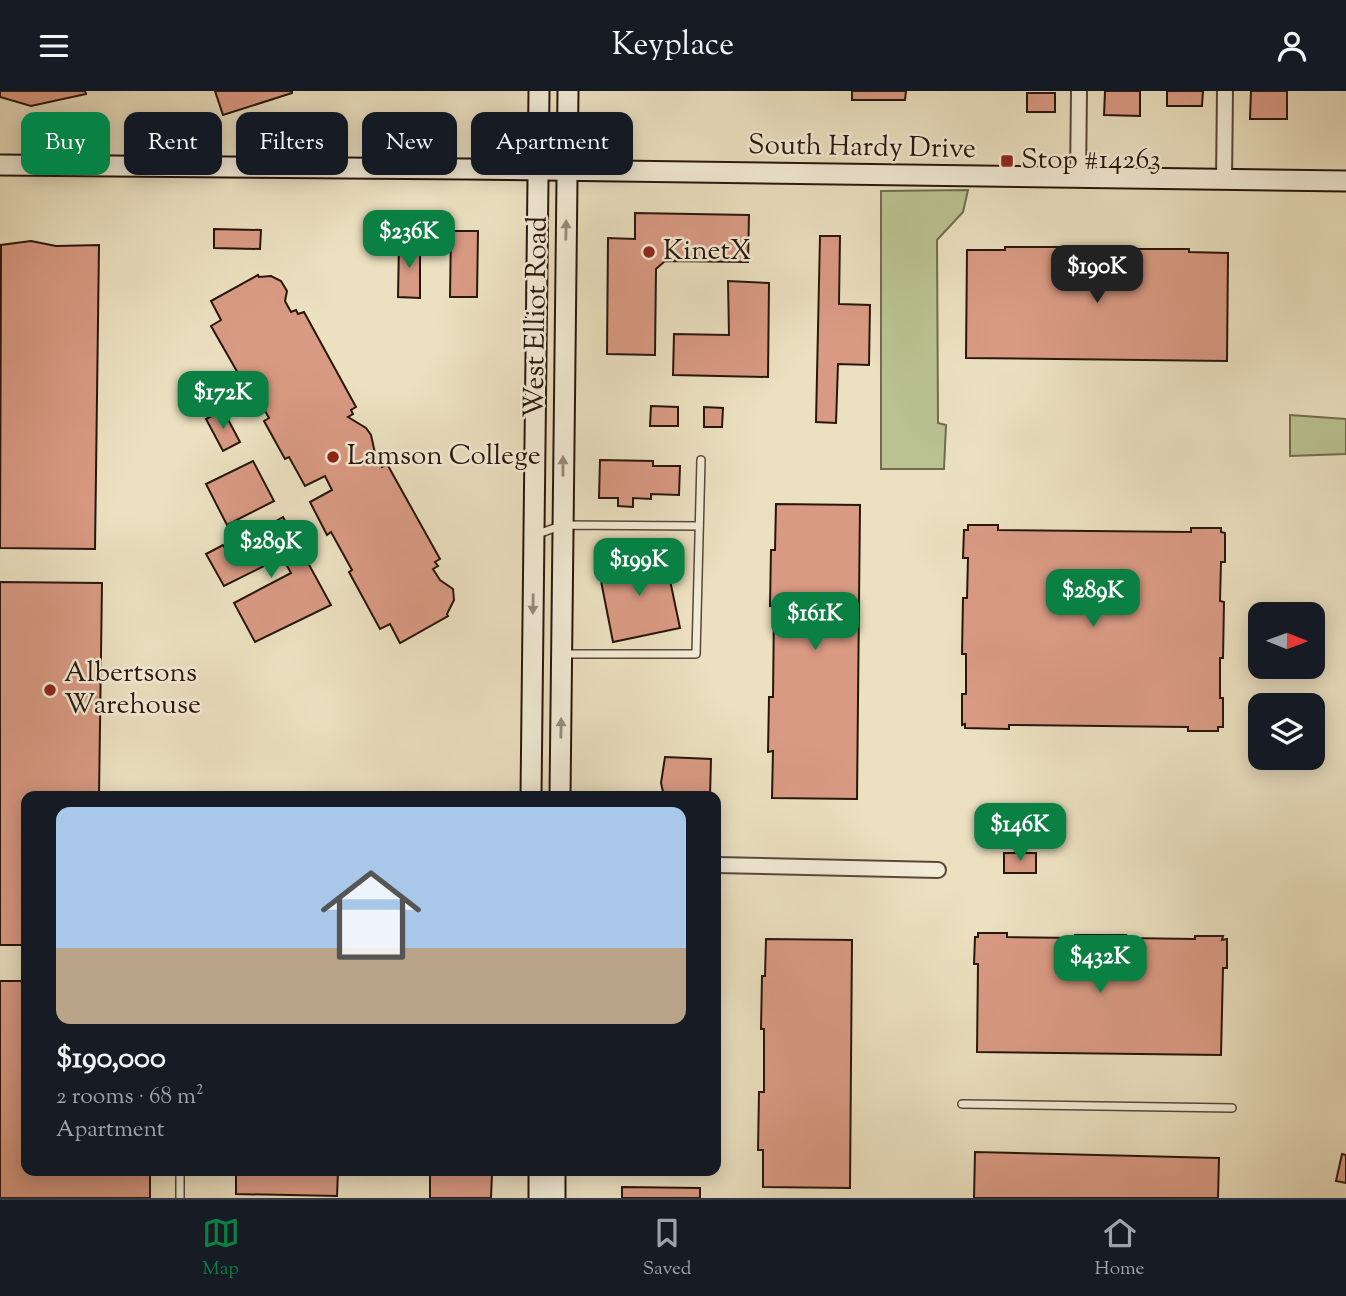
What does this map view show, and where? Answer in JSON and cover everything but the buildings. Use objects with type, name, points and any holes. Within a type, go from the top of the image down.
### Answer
[{"type":"main road","name":"West Elliot Road","points":[[539,91],[539,112]]},
{"type":"main road","name":"West Elliot Road","points":[[568,91],[568,112]]},
{"type":"main road","name":"South Hardy Drive","points":[[0,165],[362,168]]},
{"type":"main road","name":"South Hardy Drive","points":[[633,171],[1346,181]]},
{"type":"main road","name":"West Elliot Road","points":[[531,791],[539,175]]},
{"type":"main road","name":"West Elliot Road","points":[[560,791],[567,175]]},
{"type":"main road","points":[[528,1176],[528,1198]]},
{"type":"main road","points":[[539,1176],[539,1198]]},
{"type":"main road","points":[[555,1176],[555,1198]]},
{"type":"street","points":[[1078,178],[1079,91]]},
{"type":"street","points":[[1224,181],[1225,91]]},
{"type":"street","points":[[721,865],[938,870]]},
{"type":"lane","points":[[562,654],[696,654],[701,460]]},
{"type":"lane","points":[[534,536],[563,525],[699,526]]},
{"type":"lane","points":[[962,1104],[1232,1108]]},
{"type":"lane","points":[[180,1176],[180,1198]]},
{"type":"green space","points":[[968,190],[963,212],[937,240],[938,423],[946,425],[944,469],[881,469],[881,191]]},
{"type":"green space","points":[[1290,415],[1346,419],[1346,454],[1290,456]]},
{"type":"place","name":"Stop #14263","points":[[1007,161]]},
{"type":"place","name":"KinetX","points":[[649,252]]},
{"type":"place","name":"Lamson College","points":[[333,457]]},
{"type":"place","name":"Albertsons Warehouse","points":[[50,690]]}]
